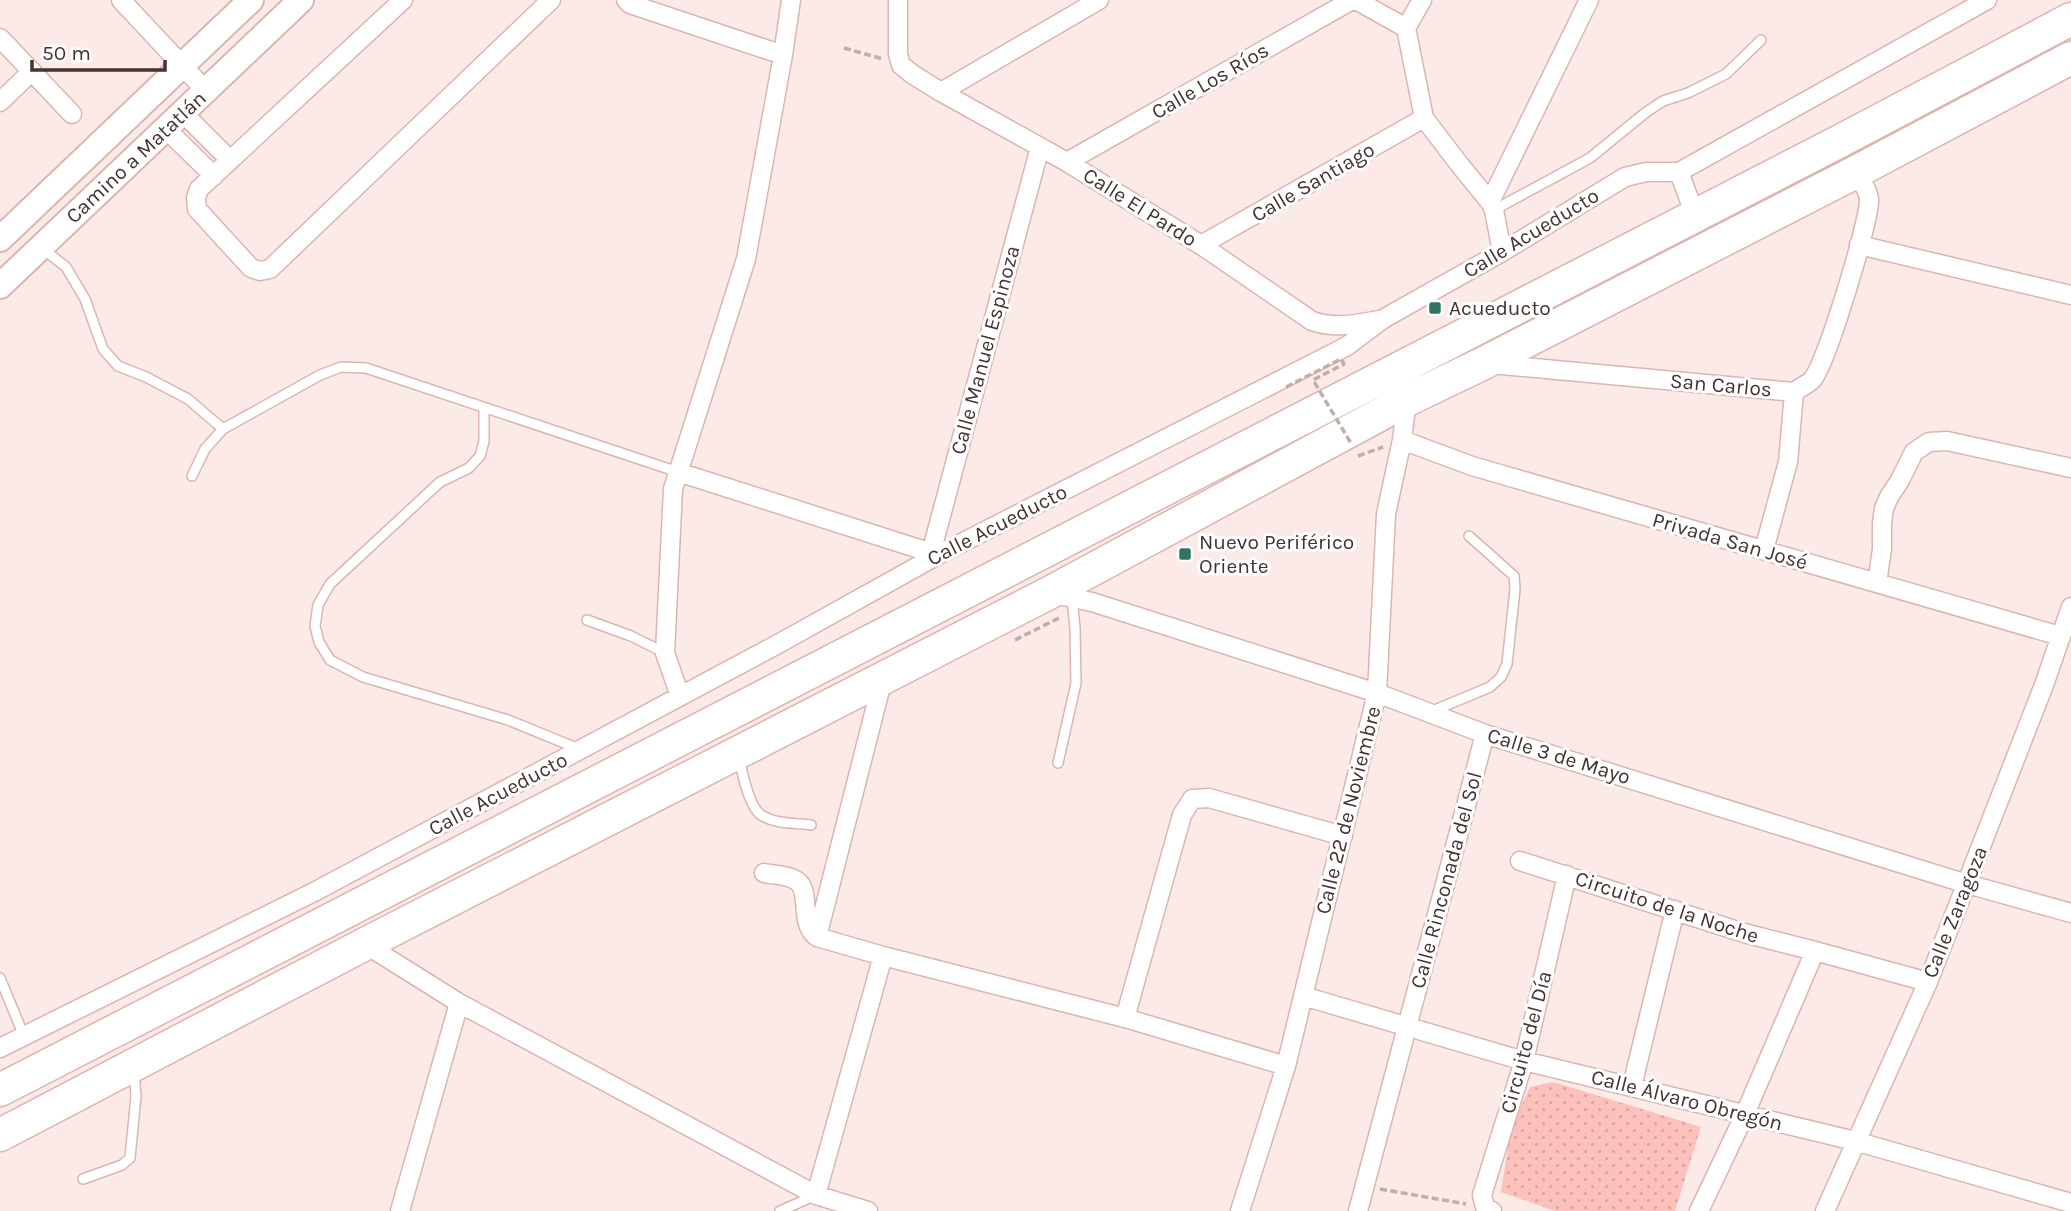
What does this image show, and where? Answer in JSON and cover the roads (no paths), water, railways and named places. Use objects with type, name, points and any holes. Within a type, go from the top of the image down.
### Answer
[{"type":"highway","points":[[0,1090],[1843,140],[2071,19]]},
{"type":"highway","points":[[0,1135],[883,678],[1060,595],[1406,400],[1484,363],[1854,173],[2071,58]]},
{"type":"street","points":[[121,0],[206,91]]},
{"type":"street","name":"Camino a Matatlán","points":[[0,239],[251,0]]},
{"type":"street","name":"Camino a Matatlán","points":[[0,286],[302,0]]},
{"type":"street","points":[[402,0],[199,189],[197,209],[251,268],[260,271],[270,269],[551,0]]},
{"type":"street","points":[[626,0],[630,4],[783,55]]},
{"type":"street","points":[[680,696],[666,653],[673,489],[746,259],[791,0]]},
{"type":"street","name":"Calle El Pardo","points":[[898,0],[898,54],[901,65],[912,74],[1067,162],[1201,245],[1312,321],[1325,326],[1347,326],[1383,319]]},
{"type":"street","points":[[941,92],[1098,0]]},
{"type":"street","points":[[1354,0],[1406,28]]},
{"type":"street","name":"Calle Los Ríos","points":[[1067,162],[1354,0]]},
{"type":"street","points":[[1422,0],[1406,28],[1424,118],[1492,206],[1502,251]]},
{"type":"street","points":[[1492,206],[1589,0]]},
{"type":"street","name":"Calle Acueducto","points":[[0,1048],[314,892],[680,696],[935,554],[1347,346],[1383,319],[1625,177],[1646,172],[1679,172],[1987,0]]},
{"type":"street","points":[[0,38],[72,114]]},
{"type":"street","points":[[0,102],[32,71]]},
{"type":"street","name":"Calle Santiago","points":[[1201,245],[1424,118]]},
{"type":"street","points":[[174,121],[230,160]]},
{"type":"street","points":[[174,121],[214,176]]},
{"type":"street","name":"Calle Manuel Espinoza","points":[[935,554],[1040,147]]},
{"type":"street","points":[[1679,172],[1695,215]]},
{"type":"street","name":"San Carlos","points":[[1484,363],[1794,392],[1812,380],[1825,355],[1859,245],[1869,202],[1868,191],[1854,173]]},
{"type":"street","points":[[1859,245],[2071,295]]},
{"type":"street","points":[[1764,550],[1788,462],[1794,392]]},
{"type":"street","name":"Calle 22 de Noviembre","points":[[1240,1211],[1286,1066],[1377,693],[1386,514],[1402,440],[1406,400]]},
{"type":"street","name":"Privada San José","points":[[1402,440],[1472,466],[2060,636]]},
{"type":"street","points":[[1877,583],[1884,508],[1914,452],[1928,442],[1947,441],[2071,468]]},
{"type":"street","points":[[678,472],[935,554]]},
{"type":"street","name":"Calle 3 de Mayo","points":[[1060,595],[1105,606],[1377,693],[1485,734],[1968,884],[2071,913]]},
{"type":"street","name":"Calle Zaragoza","points":[[1825,1211],[1928,982],[1968,884],[2071,607]]},
{"type":"street","points":[[817,937],[883,678]]},
{"type":"street","name":"Calle Rinconada del Sol","points":[[1359,1211],[1485,734]]},
{"type":"street","points":[[1125,1018],[1182,815],[1192,799],[1209,798],[1343,836]]},
{"type":"street","name":"Circuito de la Noche","points":[[1520,861],[1744,933],[1928,982]]},
{"type":"street","points":[[764,873],[799,882],[803,889],[807,924],[817,937],[1125,1018],[1286,1066]]},
{"type":"street","name":"Circuito del Día","points":[[1488,1209],[1482,1195],[1524,1061],[1567,875]]},
{"type":"street","points":[[314,892],[325,922]]},
{"type":"street","points":[[1632,1086],[1675,910]]},
{"type":"street","points":[[365,944],[459,1003],[816,1195],[868,1211]]},
{"type":"street","points":[[1699,1211],[1745,1114],[1815,951]]},
{"type":"street","points":[[816,1195],[883,956]]},
{"type":"street","name":"Calle Álvaro Obregón","points":[[1303,996],[1524,1061],[1855,1142],[2071,1203]]},
{"type":"street","points":[[400,1211],[459,1003]]},
{"type":"lane","points":[[1492,206],[1590,158],[1663,101],[1688,93],[1726,74],[1762,40]]},
{"type":"lane","points":[[41,247],[65,267],[85,299],[103,349],[118,366],[146,377],[188,400],[223,429]]},
{"type":"lane","points":[[192,475],[205,449],[223,429],[320,375],[341,367],[366,368],[678,472]]},
{"type":"lane","points":[[484,408],[484,441],[480,456],[469,468],[440,482],[330,584],[318,605],[316,626],[319,642],[330,660],[363,677],[508,720],[580,750]]},
{"type":"lane","points":[[1429,712],[1490,687],[1507,664],[1514,576],[1469,536]]},
{"type":"lane","points":[[1058,762],[1076,683],[1075,628],[1060,595]]},
{"type":"lane","points":[[587,620],[631,636],[666,653]]},
{"type":"lane","points":[[737,753],[754,808],[760,814],[771,819],[811,825]]},
{"type":"lane","points":[[0,978],[24,1036]]},
{"type":"lane","points":[[83,1179],[122,1165],[130,1158],[136,1096],[133,1066]]},
{"type":"lane","points":[[780,1211],[816,1195]]},
{"type":"place","name":"Acueducto","points":[[1435,308]]},
{"type":"place","name":"Nuevo Periférico Oriente","points":[[1185,554]]}]
